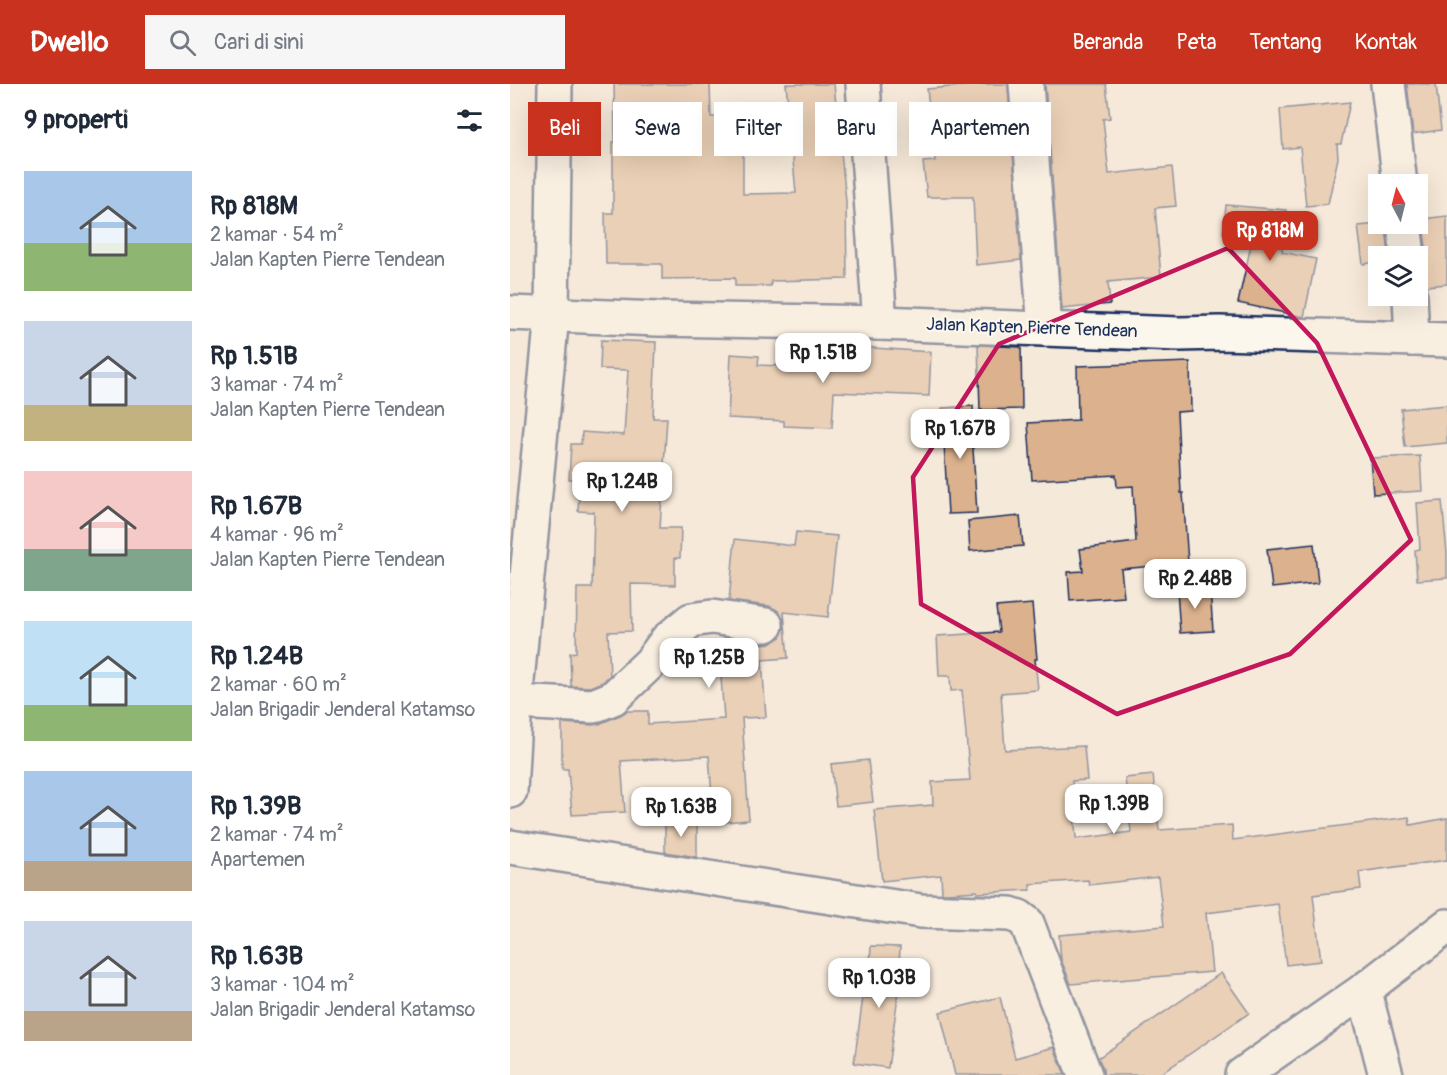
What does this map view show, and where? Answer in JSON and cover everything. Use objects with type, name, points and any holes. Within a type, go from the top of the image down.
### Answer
[{"type":"main road","points":[[510,791],[515,702],[552,315],[555,84]]},
{"type":"main road","points":[[863,84],[880,323]]},
{"type":"main road","points":[[1026,84],[1045,329]]},
{"type":"main road","points":[[1388,84],[1399,174]]},
{"type":"main road","points":[[1410,306],[1412,339]]},
{"type":"main road","name":"Jalan Kapten Pierre Tendean","points":[[510,313],[1447,340]]},
{"type":"main road","points":[[515,702],[593,706],[613,698],[651,662],[667,640],[691,620],[712,617],[766,626]]},
{"type":"main road","points":[[510,847],[921,911],[1010,914],[1025,921],[1084,1075]]},
{"type":"main road","points":[[1242,1075],[1364,990],[1447,926]]},
{"type":"main road","points":[[1364,990],[1386,1075]]},
{"type":"highlighted area","points":[[1228,248],[1317,343],[1411,540],[1290,654],[1117,714],[921,604],[913,477],[999,344]]},
{"type":"building","points":[[614,84],[710,84],[711,117],[714,117],[714,156],[743,156],[743,194],[796,193],[793,156],[803,156],[803,102],[788,102],[786,84],[834,84],[836,102],[815,102],[815,156],[841,156],[846,201],[847,279],[771,281],[771,286],[735,286],[735,278],[662,279],[662,264],[606,264],[605,213],[613,213],[613,156],[702,156],[702,102],[614,102]]},
{"type":"building","points":[[1008,84],[1009,102],[928,102],[927,89]]},
{"type":"building","points":[[1045,84],[1106,84],[1110,118],[1103,119],[1109,174],[1172,167],[1176,206],[1155,208],[1161,277],[1108,282],[1110,304],[1062,309],[1050,156],[1051,102],[1046,102]]},
{"type":"building","points":[[1407,84],[1436,84],[1441,130],[1413,134]]},
{"type":"building","points":[[1350,102],[1341,144],[1337,144],[1338,158],[1328,204],[1306,206],[1300,147],[1283,149],[1280,109]]},
{"type":"building","points":[[934,156],[1013,156],[1021,260],[976,265],[973,197],[927,197],[923,162],[935,161]]},
{"type":"building","points":[[1226,205],[1286,210],[1282,252],[1316,259],[1304,317],[1238,303],[1253,236],[1223,233]]},
{"type":"building","points":[[1447,216],[1447,284],[1428,286],[1428,246],[1426,246],[1424,234],[1428,234],[1428,218]]},
{"type":"building","points":[[1368,225],[1368,234],[1387,234],[1388,246],[1368,246],[1368,263],[1363,264],[1358,226]]},
{"type":"building","points":[[601,340],[656,342],[653,418],[667,418],[660,528],[681,528],[680,558],[675,558],[675,585],[631,584],[632,631],[608,632],[610,675],[603,682],[590,687],[571,686],[570,653],[576,652],[577,588],[592,588],[594,512],[578,511],[580,479],[569,479],[571,444],[581,444],[582,432],[624,435],[628,370],[600,369]]},
{"type":"building","points":[[830,345],[931,352],[929,396],[834,392],[832,428],[784,426],[784,421],[728,418],[731,354],[759,356],[758,365],[829,368]]},
{"type":"building","points":[[978,345],[1021,347],[1022,409],[980,410]]},
{"type":"building","points":[[1190,362],[1191,411],[1177,412],[1181,493],[1183,493],[1188,563],[1121,569],[1124,597],[1070,601],[1068,572],[1083,571],[1080,549],[1136,542],[1133,486],[1117,487],[1116,475],[1032,480],[1028,423],[1078,420],[1077,366]]},
{"type":"building","points":[[1447,405],[1447,443],[1405,447],[1401,409]]},
{"type":"building","points":[[973,406],[974,433],[972,433],[977,513],[948,514],[942,408]]},
{"type":"building","points":[[1420,456],[1422,491],[1373,494],[1370,458]]},
{"type":"building","points":[[1442,501],[1447,578],[1417,580],[1415,550],[1420,549],[1417,503]]},
{"type":"building","points":[[1020,516],[1023,546],[970,551],[968,521]]},
{"type":"building","points":[[796,532],[837,536],[828,617],[784,612],[788,658],[762,660],[766,717],[742,718],[749,820],[714,823],[709,756],[621,761],[625,812],[572,815],[568,769],[562,769],[562,723],[599,724],[627,711],[648,711],[648,724],[724,719],[719,650],[734,648],[733,639],[763,644],[772,643],[780,637],[785,627],[783,618],[777,610],[769,606],[729,601],[735,539],[794,546]]},
{"type":"building","points":[[1314,544],[1318,583],[1272,588],[1267,549]]},
{"type":"building","points":[[1210,588],[1213,631],[1180,633],[1177,590]]},
{"type":"building","points":[[1032,604],[1038,690],[1001,693],[1005,750],[1084,746],[1087,780],[1072,781],[1076,839],[1131,832],[1125,778],[1153,775],[1159,830],[1232,825],[1233,840],[1409,817],[1410,825],[1447,818],[1447,860],[1359,872],[1361,889],[1313,895],[1321,961],[1286,965],[1278,904],[1206,913],[1212,972],[1071,984],[1061,960],[1059,935],[1164,926],[1158,877],[1089,885],[1088,880],[1030,884],[1030,890],[977,893],[977,891],[942,893],[941,875],[882,881],[874,810],[933,805],[932,782],[970,780],[962,690],[951,691],[950,676],[939,676],[937,636],[999,632],[996,607]]},
{"type":"building","points":[[868,760],[873,802],[836,806],[831,764]]},
{"type":"building","points":[[665,821],[697,821],[697,857],[665,852]]},
{"type":"building","points":[[871,946],[900,947],[897,1003],[888,1068],[854,1063],[863,997],[868,998]]},
{"type":"building","points":[[1221,973],[1249,1013],[1159,1075],[1103,1075],[1103,1068],[1098,1058]]},
{"type":"building","points":[[1000,997],[1015,1058],[1054,1047],[1065,1075],[955,1075],[940,1012]]}]
